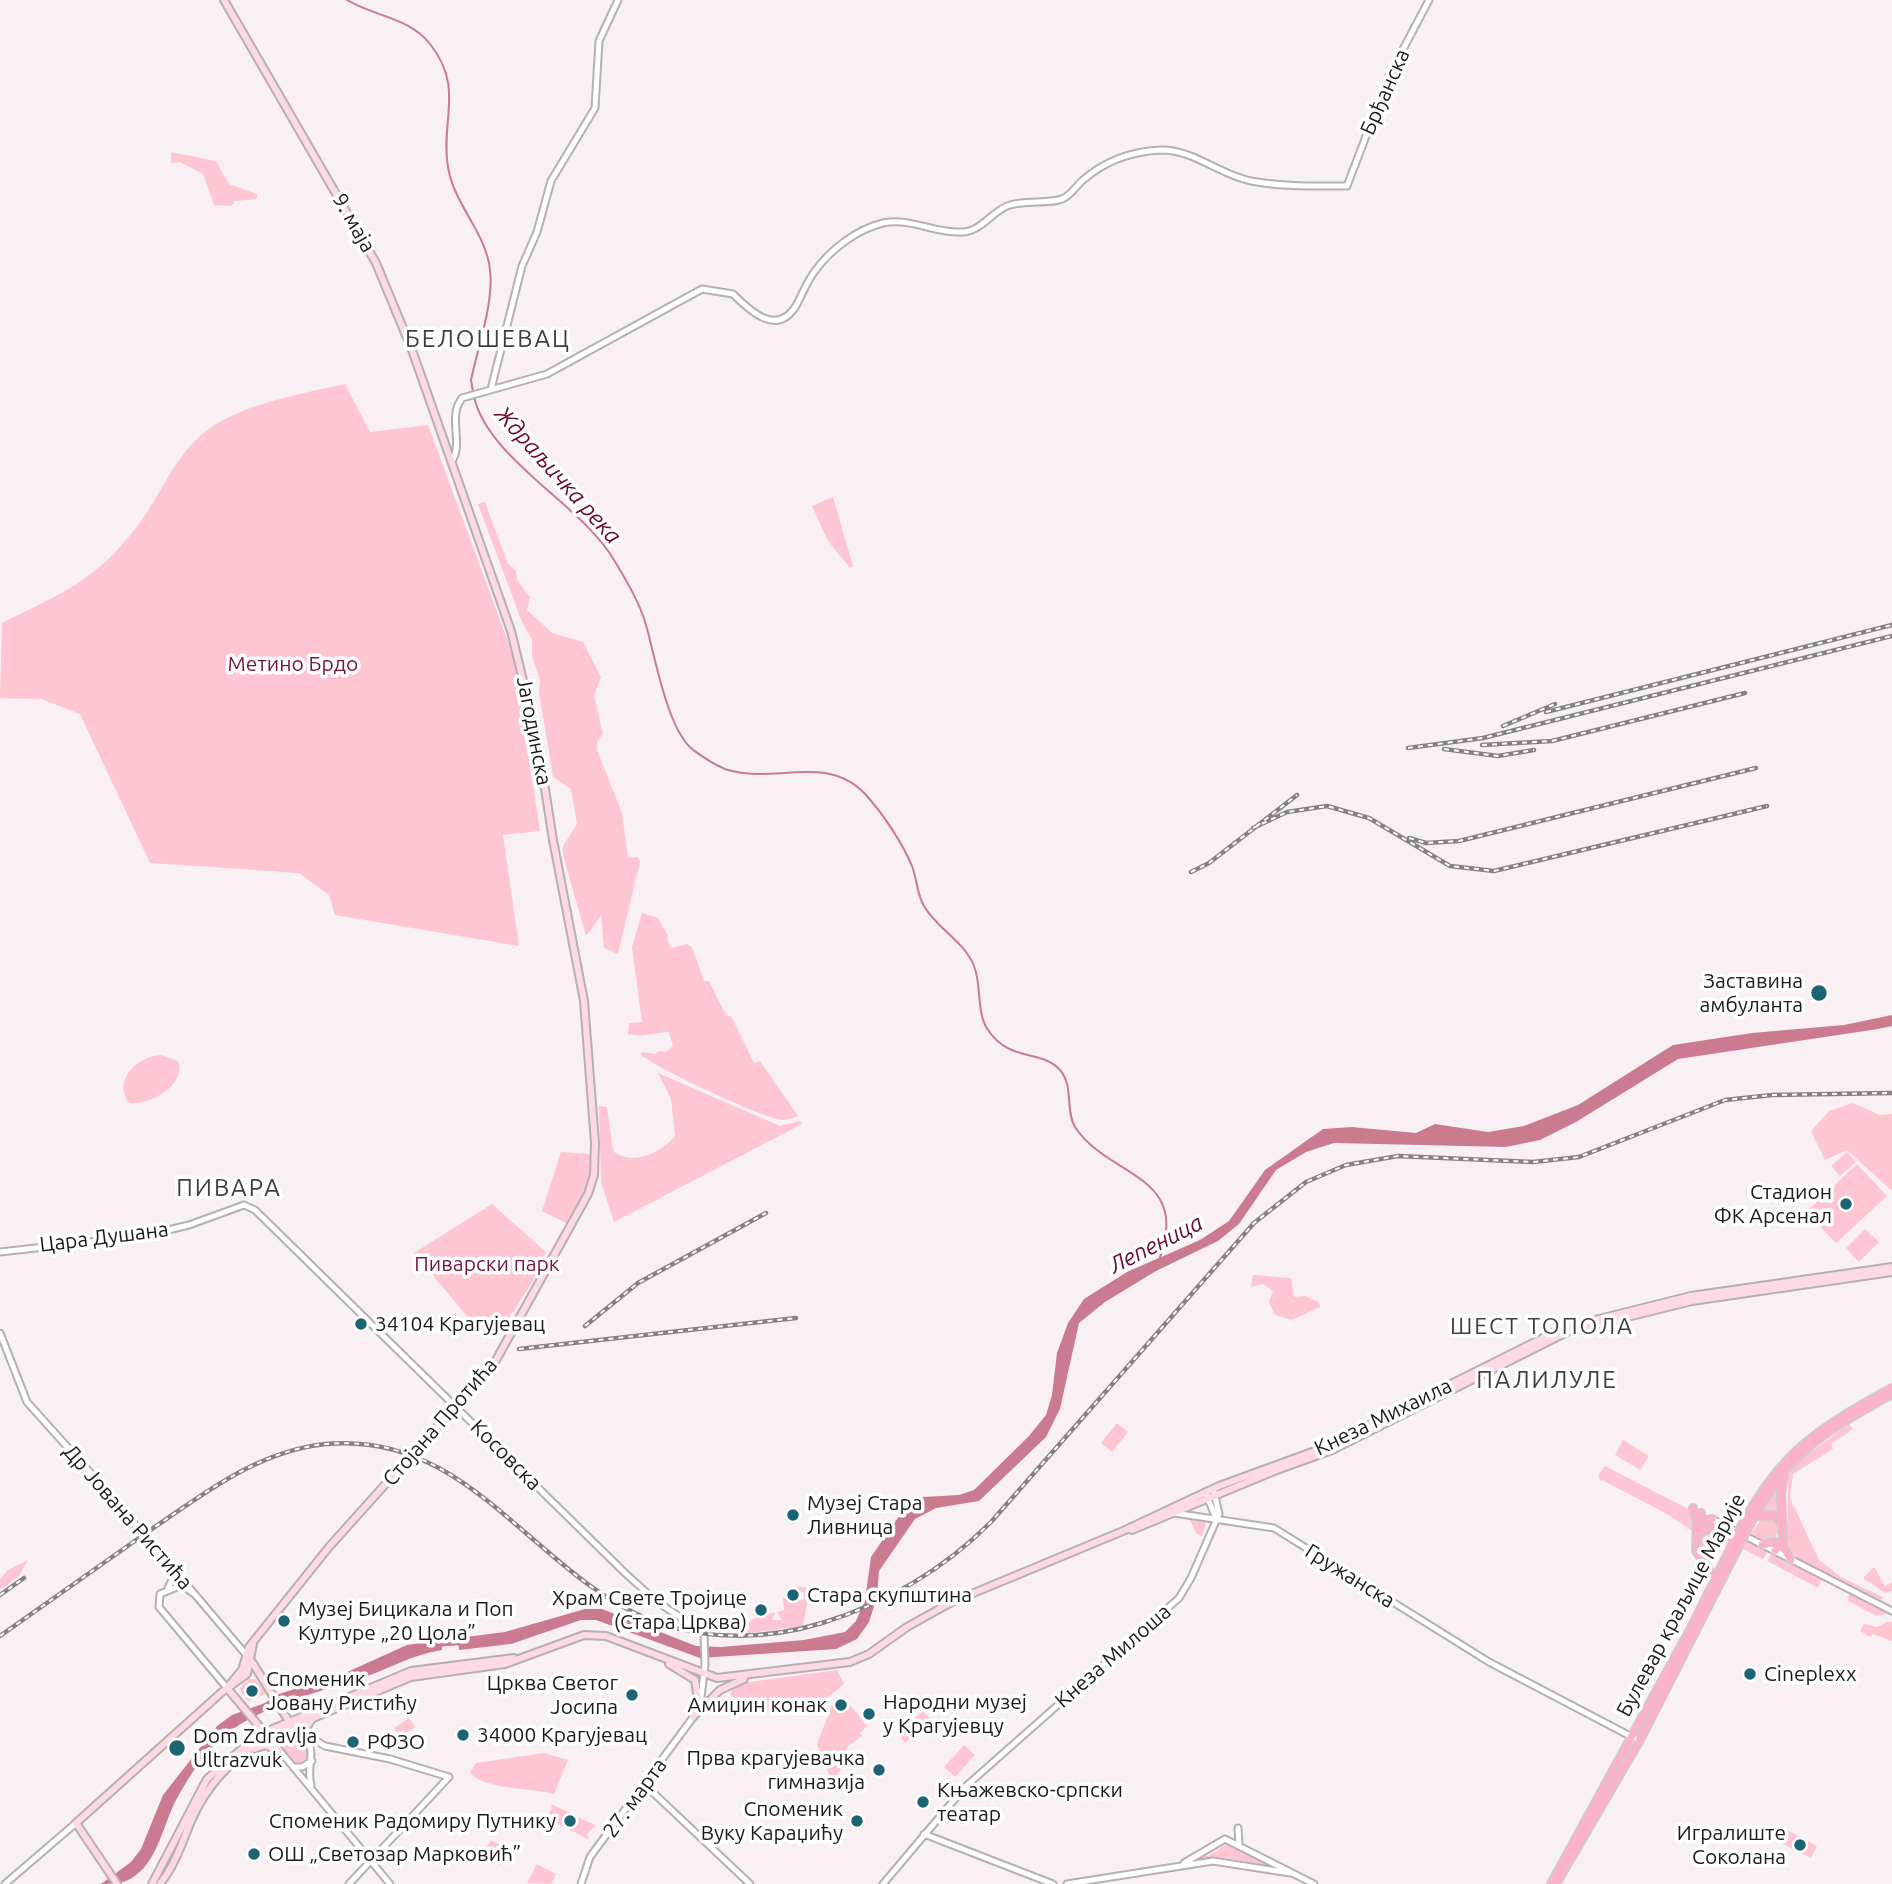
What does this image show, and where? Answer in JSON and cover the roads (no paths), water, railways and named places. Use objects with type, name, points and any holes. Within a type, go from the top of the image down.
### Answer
[{"type":"main road","name":"9. маја","points":[[225,0],[376,263],[452,461]]},
{"type":"main road","name":"Јагодинска","points":[[452,461],[508,620],[525,682],[585,1009]]},
{"type":"main road","name":"Стојана Протића","points":[[240,1672],[246,1654],[253,1644],[343,1531],[458,1407],[497,1359],[591,1188],[595,1148],[585,1009]]},
{"type":"main road","name":"Кнеза Михаила","points":[[659,1657],[723,1679],[839,1664],[863,1657],[952,1602],[1366,1428],[1552,1332],[1575,1323],[1691,1296],[1892,1269]]},
{"type":"main road","name":"Булевар краљице Марије","points":[[1556,1884],[1636,1739],[1766,1484],[1795,1449],[1833,1421],[1892,1388]]},
{"type":"main road","name":"Булевар краљице Марије","points":[[1744,1529],[1785,1469],[1808,1446],[1892,1394]]},
{"type":"main road","points":[[1775,1551],[1782,1535],[1781,1491],[1785,1469]]},
{"type":"main road","name":"Кнеза Михаила","points":[[1123,1531],[1174,1513],[1211,1494]]},
{"type":"main road","points":[[1698,1530],[1702,1515]]},
{"type":"main road","points":[[1702,1515],[1695,1541],[1699,1556],[1715,1578]]},
{"type":"main road","points":[[1755,1516],[1774,1515],[1783,1525]]},
{"type":"main road","points":[[1698,1530],[1724,1525]]},
{"type":"main road","points":[[1762,1545],[1778,1544]]},
{"type":"main road","points":[[1778,1544],[1791,1560]]},
{"type":"main road","name":"Булевар краљице Марије","points":[[1551,1884],[1636,1739],[1715,1578],[1727,1555],[1735,1547]]},
{"type":"main road","points":[[1699,1556],[1714,1560],[1727,1555]]},
{"type":"main road","points":[[290,1723],[316,1716],[411,1676],[499,1665],[568,1639],[593,1634],[617,1639],[659,1657],[692,1677],[698,1688],[699,1707]]},
{"type":"main road","points":[[117,1884],[76,1822],[249,1670],[253,1644]]},
{"type":"main road","points":[[154,1884],[207,1779],[266,1734],[417,1669],[515,1658]]},
{"type":"main road","name":"Др Јована Ристића","points":[[252,1662],[290,1723]]},
{"type":"main road","points":[[227,1688],[240,1672],[249,1670],[260,1674]]},
{"type":"main road","points":[[693,1717],[720,1690],[753,1675]]},
{"type":"main road","points":[[227,1688],[266,1734]]},
{"type":"main road","points":[[307,1737],[306,1728],[316,1716]]},
{"type":"main road","points":[[154,1884],[175,1860],[210,1786],[266,1734]]},
{"type":"main road","points":[[245,1752],[265,1745],[279,1751]]},
{"type":"street","points":[[491,389],[522,266],[537,232],[551,181],[594,108],[599,41],[618,0]]},
{"type":"street","name":"Брђанска","points":[[504,387],[547,374],[702,289],[733,294],[756,316],[772,320],[783,317],[794,309],[812,275],[824,260],[836,248],[864,230],[897,222],[960,233],[972,230],[1007,206],[1064,199],[1097,170],[1133,154],[1175,150],[1249,181],[1294,186],[1346,186],[1389,76],[1429,0]]},
{"type":"street","points":[[495,376],[498,384],[504,387]]},
{"type":"street","points":[[452,461],[455,456],[455,411],[459,401],[470,394],[504,387]]},
{"type":"street","name":"Косовска","points":[[246,1205],[298,1250],[625,1573],[656,1601],[700,1629],[706,1643]]},
{"type":"street","name":"Цара Душана","points":[[0,1252],[143,1236],[190,1225],[246,1205]]},
{"type":"street","name":"Др Јована Ристића","points":[[0,1333],[27,1402],[252,1662]]},
{"type":"street","points":[[1211,1494],[1216,1518]]},
{"type":"street","name":"Гружанска","points":[[1174,1513],[1274,1528],[1496,1666],[1636,1739]]},
{"type":"street","points":[[1702,1515],[1724,1525],[1744,1529],[1762,1545],[1892,1611]]},
{"type":"street","name":"Кнеза Милоша","points":[[883,1884],[969,1784],[1175,1601],[1191,1578],[1216,1518]]},
{"type":"street","points":[[167,1590],[173,1578],[171,1567]]},
{"type":"street","points":[[193,1592],[182,1586],[167,1590],[160,1594],[159,1607],[227,1688]]},
{"type":"street","name":"27. марта","points":[[581,1884],[588,1862],[598,1847],[699,1707],[705,1674],[706,1643]]},
{"type":"street","points":[[290,1723],[307,1737],[337,1748],[390,1759],[449,1777],[349,1884]]},
{"type":"street","points":[[266,1734],[390,1884]]},
{"type":"street","points":[[307,1737],[313,1751],[309,1775],[312,1788]]},
{"type":"street","points":[[293,1767],[302,1767],[312,1762]]},
{"type":"street","points":[[645,1785],[750,1884]]},
{"type":"street","points":[[5,1884],[76,1822]]},
{"type":"street","points":[[1238,1828],[1237,1839],[1241,1845]]},
{"type":"street","points":[[924,1834],[1053,1884]]},
{"type":"street","points":[[1181,1865],[1223,1839],[1241,1845],[1272,1867]]},
{"type":"street","points":[[1195,1855],[1195,1860],[1201,1862]]},
{"type":"street","points":[[1067,1884],[1201,1862],[1226,1861],[1272,1867],[1314,1884]]},
{"type":"waterway","name":"Ждраљичка река","points":[[347,0],[402,23],[422,35],[440,60],[446,75],[449,90],[446,150],[451,181],[483,243],[490,270],[488,310],[471,380],[473,392]]},
{"type":"waterway","name":"Ждраљичка река","points":[[474,397],[483,420],[516,462],[581,520],[614,560],[643,617],[669,709],[683,739],[692,749],[728,770],[764,774],[818,772],[835,775],[851,782],[866,795],[892,829],[908,857],[920,897],[929,914],[970,957],[978,982],[982,1016],[988,1030],[1006,1047],[1045,1060],[1060,1070],[1067,1083],[1070,1113],[1075,1127],[1089,1144],[1142,1180],[1156,1193],[1164,1210],[1166,1231],[1159,1260]]},
{"type":"waterway","name":"Лепеница","points":[[429,1643],[468,1640]]},
{"type":"railway","points":[[1546,712],[1892,625]]},
{"type":"railway","points":[[1408,748],[1483,738],[1892,636]]},
{"type":"railway","points":[[1482,745],[1552,741],[1745,693]]},
{"type":"railway","points":[[1503,726],[1555,704]]},
{"type":"railway","points":[[1444,749],[1498,756],[1534,750]]},
{"type":"railway","points":[[1409,838],[1426,843],[1459,841],[1756,768]]},
{"type":"railway","points":[[1191,872],[1209,863],[1297,795]]},
{"type":"railway","points":[[1253,828],[1287,812],[1327,806],[1369,818],[1450,866],[1494,871],[1767,806]]},
{"type":"railway","points":[[0,1636],[232,1476],[277,1455],[326,1444],[376,1446],[420,1459],[460,1481],[497,1508],[568,1569],[606,1597],[648,1619],[690,1631],[735,1636],[779,1633],[822,1623],[869,1606],[913,1583],[973,1539],[991,1522],[1254,1223],[1306,1182],[1346,1165],[1398,1156],[1533,1162],[1579,1157],[1725,1100],[1772,1095],[1892,1093]]},
{"type":"railway","points":[[585,1326],[638,1283],[766,1213]]},
{"type":"railway","points":[[519,1349],[796,1318]]},
{"type":"railway","points":[[0,1595],[24,1578]]},
{"type":"place","name":"Заставина амбуланта","points":[[1819,993]]},
{"type":"place","name":"Стадион ФК Арсенал","points":[[1846,1204]]},
{"type":"place","name":"34104 Крагујевац","points":[[361,1324]]},
{"type":"place","name":"Музеј Стара Ливница","points":[[793,1515]]},
{"type":"place","name":"Стара скупштина","points":[[793,1595]]},
{"type":"place","name":"Храм Свете Тројице (Стара Црква)","points":[[761,1610]]},
{"type":"place","name":"Музеј Бицикала и Поп Културе „20 Цола”","points":[[284,1621]]},
{"type":"place","name":"Cineplexx","points":[[1750,1674]]},
{"type":"place","name":"Споменик Јовану Ристићу","points":[[252,1691]]},
{"type":"place","name":"Црква Светог Јосипа","points":[[632,1695]]},
{"type":"place","name":"Амиџин конак","points":[[841,1705]]},
{"type":"place","name":"Народни музеј у Крагујевцу","points":[[869,1714]]},
{"type":"place","name":"34000 Крагујевац","points":[[463,1735]]},
{"type":"place","name":"РФЗО","points":[[353,1742]]},
{"type":"place","name":"Dom Zdravlja Ultrazvuk","points":[[177,1748]]},
{"type":"place","name":"Прва крагујевачка гимназија","points":[[879,1770]]},
{"type":"place","name":"Књажевско-српски театар","points":[[923,1802]]},
{"type":"place","name":"Споменик Радомиру Путнику","points":[[570,1821]]},
{"type":"place","name":"Споменик Вуку Караџићу","points":[[857,1821]]},
{"type":"place","name":"Игралиште Соколана","points":[[1800,1845]]},
{"type":"place","name":"ОШ „Светозар Марковић”","points":[[254,1854]]},
{"type":"district","name":"БЕЛОШЕВАЦ","points":[[488,339]]},
{"type":"district","name":"ПИВАРА","points":[[229,1188]]},
{"type":"district","name":"ШЕСТ ТОПОЛА","points":[[1542,1326]]},
{"type":"district","name":"ПАЛИЛУЛЕ","points":[[1547,1380]]},
{"type":"park label","name":"Метино Брдо","points":[[293,664]]},
{"type":"park label","name":"Пиварски парк","points":[[487,1264]]}]
